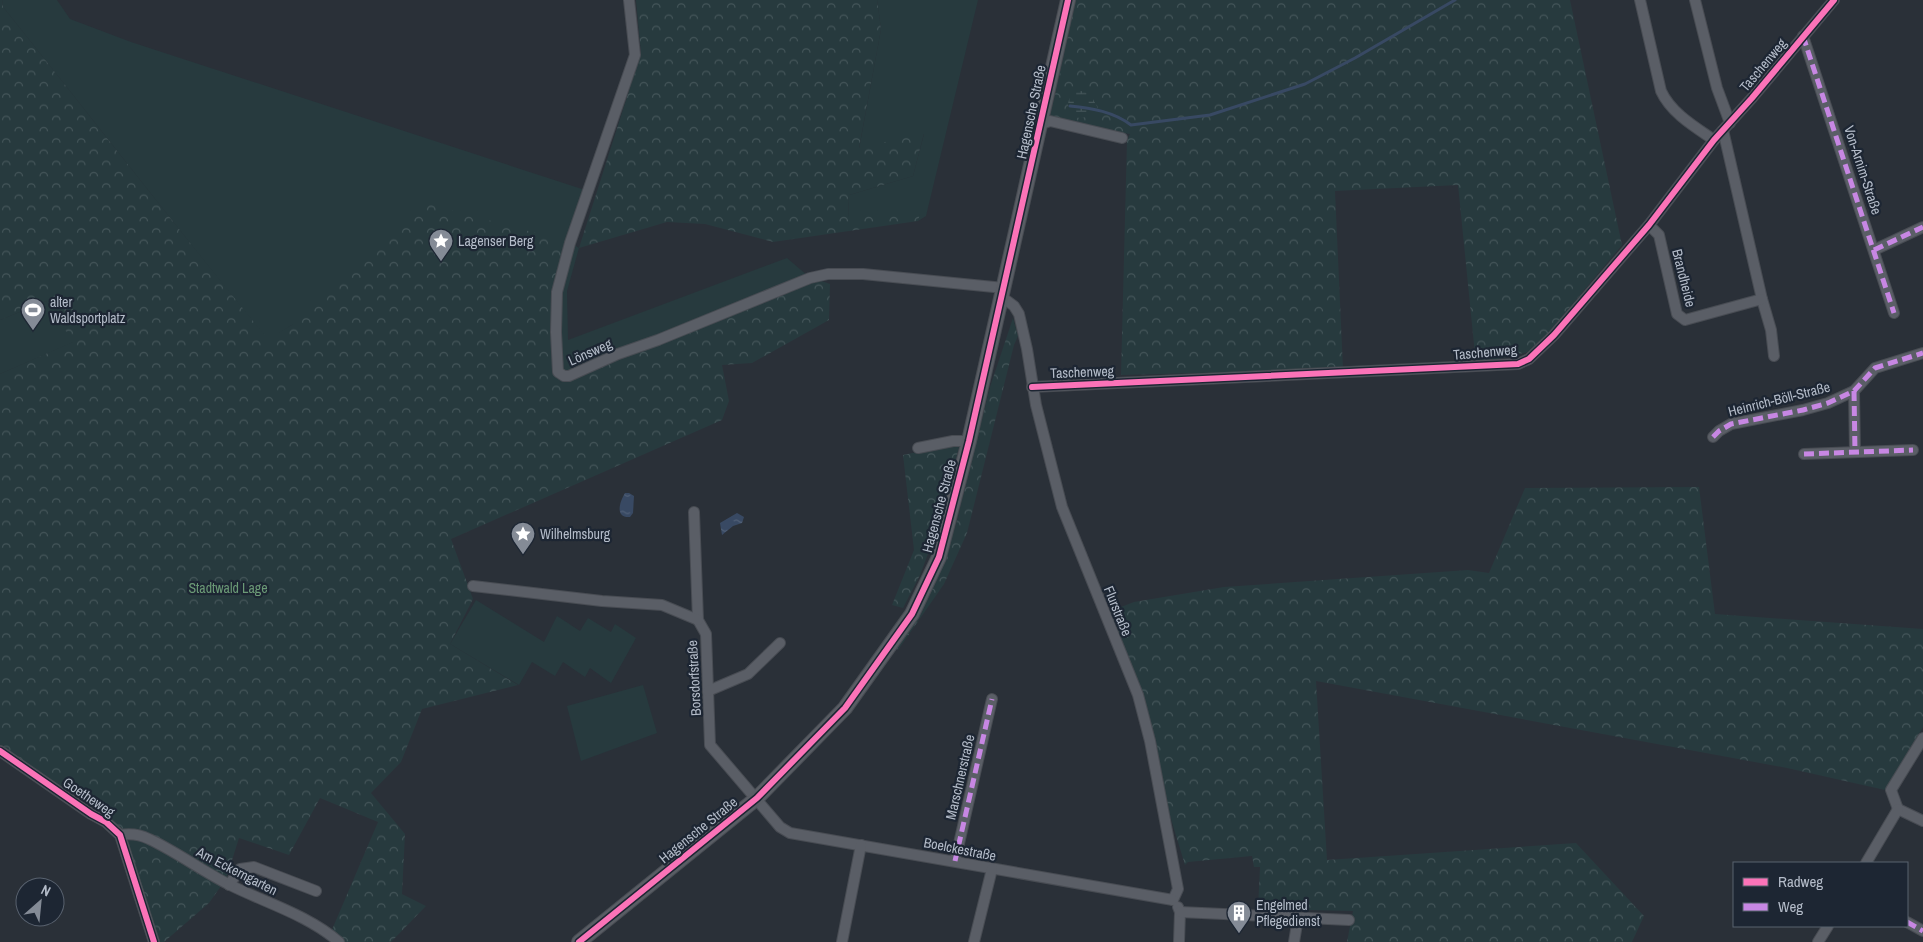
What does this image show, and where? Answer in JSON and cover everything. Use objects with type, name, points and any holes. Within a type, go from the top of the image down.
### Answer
[{"type":"street","name":"Lönsweg","points":[[629,0],[634,55],[570,243],[558,292],[556,332],[558,372],[564,376],[569,376],[618,354],[658,340],[810,278],[828,274],[864,274],[1003,292]]},
{"type":"street","name":"Hagensche Straße","points":[[579,942],[757,798],[845,708],[912,614],[939,557],[969,441],[1068,0]]},
{"type":"street","points":[[1640,0],[1664,98],[1687,121],[1714,140]]},
{"type":"street","points":[[1695,0],[1726,127],[1762,299],[1771,330],[1774,356]]},
{"type":"street","name":"Taschenweg","points":[[1032,387],[1518,364],[1529,358],[1554,335],[1649,225],[1714,140],[1834,0]]},
{"type":"street","name":"Von-Arnim-Straße","points":[[1803,36],[1894,313]]},
{"type":"street","name":"Hagensche Straße","points":[[1041,124],[1050,122],[1122,138]]},
{"type":"street","name":"Brandheide","points":[[1649,225],[1659,235],[1677,314],[1680,318],[1685,320],[1762,299]]},
{"type":"street","points":[[1874,250],[1923,227]]},
{"type":"street","name":"Flurstraße","points":[[1003,292],[1019,314],[1028,349],[1032,387],[1062,508],[1138,695],[1150,741],[1178,889],[1173,900]]},
{"type":"street","name":"Heinrich-Böll-Straße","points":[[1713,437],[1719,430],[1731,424],[1803,410],[1828,403],[1854,391],[1875,368],[1923,353]]},
{"type":"street","points":[[1854,391],[1854,452]]},
{"type":"street","points":[[918,448],[953,441],[969,441]]},
{"type":"street","points":[[1804,454],[1913,450]]},
{"type":"street","name":"Borsdorfstraße","points":[[694,512],[698,620],[706,634],[710,745],[757,798]]},
{"type":"street","points":[[474,586],[602,601],[662,605],[698,620]]},
{"type":"street","points":[[708,691],[748,674],[780,643]]},
{"type":"street","name":"Marschnerstraße","points":[[955,861],[992,699]]},
{"type":"street","points":[[1923,738],[1891,790],[1898,809],[1923,821]]},
{"type":"street","name":"Goetheweg","points":[[0,751],[91,814],[106,822],[120,835],[154,942]]},
{"type":"street","name":"Boelckestraße","points":[[757,798],[784,830],[992,869],[1173,900]]},
{"type":"street","points":[[1867,862],[1898,809]]},
{"type":"street","name":"Am Eckerngarten","points":[[120,835],[130,833],[149,839],[229,885],[297,916],[329,934],[339,942]]},
{"type":"street","points":[[842,942],[861,845]]},
{"type":"street","points":[[229,885],[240,869],[254,867],[316,891]]},
{"type":"street","points":[[974,942],[992,869]]},
{"type":"street","points":[[1173,900],[1180,912],[1179,942]]},
{"type":"street","points":[[1180,912],[1348,920]]},
{"type":"street","points":[[1294,942],[1298,918]]},
{"type":"street","points":[[1908,923],[1923,931]]},
{"type":"street","points":[[1818,942],[1827,927]]},
{"type":"green space","name":"Stadtwald Lage","points":[[0,0],[2,0],[3,7],[268,339],[292,325],[428,204],[569,242],[552,290],[560,383],[678,334],[808,276],[830,284],[829,320],[752,363],[722,365],[729,401],[722,420],[451,539],[473,599],[450,644],[518,685],[422,709],[401,762],[371,793],[405,834],[402,894],[426,906],[391,942],[342,942],[331,932],[378,822],[320,798],[289,855],[239,838],[226,879],[209,903],[164,942],[158,942],[122,829],[0,746],[0,374],[73,342],[46,301],[0,320]]},
{"type":"green space","points":[[2,0],[57,0],[70,19],[131,42],[585,190],[569,242],[579,248],[567,291],[568,340],[787,258],[808,276],[678,334],[560,383],[552,290],[292,325],[268,340],[3,7]]},
{"type":"green space","points":[[636,0],[877,0],[881,29],[859,148],[924,133],[913,176],[849,195],[848,217],[921,210],[918,221],[773,242],[705,224],[667,222],[579,248],[641,53]]},
{"type":"green space","points":[[877,0],[978,0],[926,216],[918,221],[920,211],[848,218],[849,195],[913,176],[924,134],[859,149],[881,29]]},
{"type":"green space","points":[[1076,0],[1570,0],[1622,245],[1533,351],[1476,364],[1458,185],[1335,191],[1343,369],[1121,375],[1127,140],[1130,134],[1049,121]]},
{"type":"green space","points":[[1077,91],[1089,94],[1099,110],[1083,118],[1075,117],[1071,114],[1068,102],[1070,97]]},
{"type":"green space","name":"alter Waldsportplatz","points":[[46,301],[74,342],[0,374],[0,320]]},
{"type":"green space","points":[[1013,318],[1018,336],[1014,345],[967,533],[944,584],[898,650],[896,649],[924,603],[940,569],[956,524],[990,387]]},
{"type":"green space","points":[[960,443],[942,517],[920,575],[903,608],[892,605],[914,550],[903,455]]},
{"type":"green space","points":[[1699,487],[1715,614],[1923,629],[1923,727],[1885,790],[1787,768],[1316,681],[1327,860],[1576,843],[1644,916],[1632,942],[1347,942],[1353,911],[1258,909],[1260,867],[1254,867],[1252,856],[1188,862],[1185,865],[1108,612],[1134,602],[1224,587],[1468,570],[1489,573],[1525,488]]},
{"type":"green space","points":[[476,600],[544,642],[557,616],[580,631],[588,618],[611,632],[615,624],[636,638],[611,683],[590,668],[585,677],[563,662],[555,676],[532,662],[519,685],[450,644]]},
{"type":"green space","points":[[643,685],[657,733],[581,761],[567,706]]},
{"type":"water","points":[[625,493],[634,496],[633,513],[630,517],[625,517],[620,512],[621,500]]},
{"type":"water","points":[[737,513],[744,517],[742,523],[733,526],[722,535],[720,523]]},
{"type":"waterway","points":[[1070,106],[1102,111],[1131,125],[1210,115],[1305,84],[1355,58],[1455,0]]},
{"type":"marked path","points":[[1803,36],[1894,313]]},
{"type":"marked path","points":[[1874,250],[1923,227]]},
{"type":"marked path","points":[[1713,437],[1731,424],[1803,410],[1828,403],[1854,391],[1875,368],[1923,353]]},
{"type":"marked path","points":[[1854,391],[1855,452]]},
{"type":"marked path","points":[[1804,454],[1913,450]]},
{"type":"marked path","points":[[955,861],[992,699]]},
{"type":"marked path","points":[[1908,923],[1923,931]]},
{"type":"cycle path","points":[[579,942],[757,798],[845,708],[912,614],[939,557],[969,441],[1068,0]]},
{"type":"cycle path","points":[[1032,387],[1518,364],[1529,359],[1554,335],[1649,225],[1714,140],[1752,98],[1834,0]]},
{"type":"cycle path","points":[[0,751],[91,814],[106,822],[120,835],[154,942]]},
{"type":"place","name":"Lagenser Berg","points":[[441,262]]},
{"type":"place","name":"alter Waldsportplatz","points":[[33,331]]},
{"type":"place","name":"Wilhelmsburg","points":[[523,555]]},
{"type":"place","name":"Engelmed Pflegedienst","points":[[1239,934]]}]
